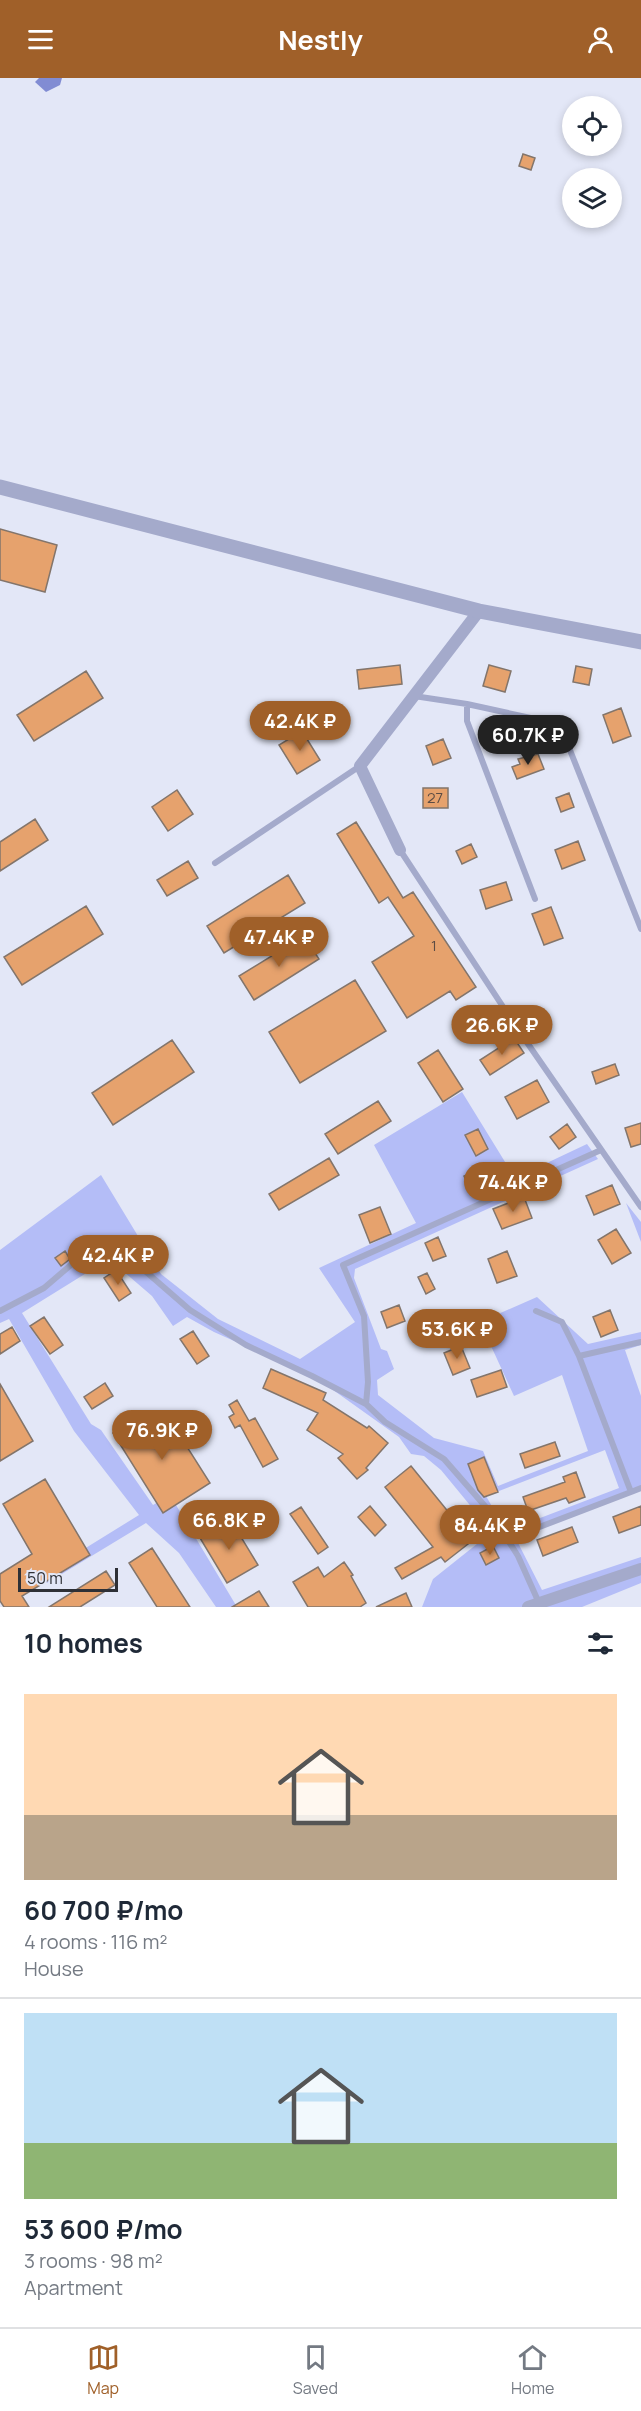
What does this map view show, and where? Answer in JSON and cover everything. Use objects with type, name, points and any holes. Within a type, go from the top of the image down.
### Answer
[{"type":"street","points":[[0,487],[479,611],[641,642]]},
{"type":"street","points":[[400,850],[360,766],[479,611]]},
{"type":"street","points":[[533,1605],[641,1569]]},
{"type":"lane","points":[[414,696],[467,704],[549,722],[558,727],[564,735],[641,929]]},
{"type":"lane","points":[[467,704],[468,721],[535,899]]},
{"type":"lane","points":[[215,863],[360,766]]},
{"type":"lane","points":[[400,850],[517,1028],[641,1207]]},
{"type":"lane","points":[[366,1404],[368,1382],[364,1317],[343,1265],[601,1150]]},
{"type":"lane","points":[[0,1311],[44,1288],[96,1248],[108,1246],[129,1257],[190,1310],[246,1345],[366,1404],[385,1422],[444,1459],[490,1513],[518,1556],[533,1605]]},
{"type":"lane","points":[[536,1311],[562,1322],[579,1356],[631,1492]]},
{"type":"lane","points":[[579,1356],[641,1342]]},
{"type":"lane","points":[[507,1539],[641,1488]]},
{"type":"shaded area","points":[[39,78],[62,78],[60,85],[46,92],[35,82]]},
{"type":"shaded area","points":[[462,1092],[515,1178],[587,1144],[598,1159],[355,1269],[354,1278],[381,1349],[387,1351],[394,1369],[377,1380],[378,1395],[434,1438],[483,1451],[498,1486],[588,1451],[562,1375],[514,1396],[480,1322],[537,1297],[588,1344],[641,1332],[641,1345],[625,1350],[641,1396],[641,1490],[514,1535],[542,1590],[641,1557],[641,1583],[582,1607],[422,1607],[433,1579],[492,1532],[441,1470],[424,1456],[411,1454],[399,1437],[315,1377],[214,1332],[187,1317],[173,1326],[152,1296],[109,1259],[22,1313],[91,1424],[101,1430],[153,1505],[170,1495],[237,1607],[216,1607],[179,1553],[146,1523],[47,1583],[42,1575],[139,1515],[74,1431],[9,1319],[0,1323],[0,1250],[101,1175],[161,1274],[218,1319],[300,1359],[355,1322],[319,1268],[416,1223],[374,1145]],"holes":[[[605,1450],[619,1488],[506,1531],[486,1496]]]},
{"type":"shaded area","points":[[626,1203],[641,1222],[641,1242]]},
{"type":"building","points":[[523,154],[535,158],[531,170],[519,166]]},
{"type":"building","points":[[0,529],[57,545],[45,592],[0,580]]},
{"type":"building","points":[[400,665],[402,684],[359,689],[357,670]]},
{"type":"building","points":[[489,665],[511,671],[505,692],[483,686]]},
{"type":"building","points":[[576,666],[592,669],[589,685],[573,682]]},
{"type":"building","points":[[86,671],[103,698],[34,741],[17,715]]},
{"type":"building","points":[[621,708],[631,736],[613,743],[603,715]]},
{"type":"building","points":[[302,731],[320,760],[297,774],[279,745]]},
{"type":"building","points":[[443,739],[451,758],[433,765],[426,746]]},
{"type":"building","points":[[538,754],[544,769],[517,779],[512,767],[520,764],[518,759]]},
{"type":"building","points":[[423,788],[448,788],[448,808],[423,808]]},
{"type":"building","points":[[177,790],[193,814],[168,831],[152,807]]},
{"type":"building","points":[[569,793],[574,807],[561,812],[556,798]]},
{"type":"building","points":[[35,819],[48,840],[0,871],[0,842]]},
{"type":"building","points":[[356,822],[403,898],[413,892],[476,987],[456,1000],[450,991],[407,1018],[372,962],[414,936],[388,897],[379,903],[337,834]]},
{"type":"building","points":[[578,841],[585,860],[562,869],[555,850]]},
{"type":"building","points":[[471,844],[477,857],[462,864],[456,851]]},
{"type":"building","points":[[188,861],[198,878],[167,896],[157,880]]},
{"type":"building","points":[[288,875],[305,903],[224,953],[207,926]]},
{"type":"building","points":[[506,882],[512,900],[486,909],[480,890]]},
{"type":"building","points":[[86,906],[103,934],[22,985],[4,957]]},
{"type":"building","points":[[551,907],[563,938],[544,945],[532,914]]},
{"type":"building","points":[[304,936],[319,959],[254,1000],[239,976]]},
{"type":"building","points":[[355,980],[386,1031],[300,1083],[269,1032]]},
{"type":"building","points":[[514,1038],[524,1053],[490,1075],[480,1060]]},
{"type":"building","points":[[172,1040],[194,1072],[113,1125],[92,1093]]},
{"type":"building","points":[[438,1050],[463,1089],[443,1102],[418,1063]]},
{"type":"building","points":[[615,1064],[619,1075],[596,1084],[592,1072]]},
{"type":"building","points":[[537,1080],[549,1102],[517,1119],[505,1097]]},
{"type":"building","points":[[378,1101],[391,1121],[338,1154],[325,1134]]},
{"type":"building","points":[[641,1123],[641,1144],[631,1147],[625,1128]]},
{"type":"building","points":[[567,1124],[576,1137],[559,1149],[550,1137]]},
{"type":"building","points":[[478,1129],[488,1149],[476,1156],[465,1135]]},
{"type":"building","points":[[329,1158],[339,1175],[279,1210],[269,1194]]},
{"type":"building","points":[[477,1170],[487,1191],[474,1197],[464,1176]]},
{"type":"building","points":[[612,1185],[620,1204],[594,1215],[586,1196]]},
{"type":"building","points":[[524,1197],[532,1218],[502,1229],[493,1209]]},
{"type":"building","points":[[380,1207],[391,1234],[370,1243],[359,1215]]},
{"type":"building","points":[[616,1229],[631,1253],[612,1264],[598,1240]]},
{"type":"building","points":[[438,1237],[446,1256],[433,1261],[425,1243]]},
{"type":"building","points":[[65,1251],[70,1259],[61,1266],[55,1258]]},
{"type":"building","points":[[507,1251],[517,1276],[497,1283],[488,1259]]},
{"type":"building","points":[[116,1270],[131,1293],[119,1301],[104,1278]]},
{"type":"building","points":[[427,1273],[435,1289],[426,1294],[418,1277]]},
{"type":"building","points":[[399,1305],[405,1321],[387,1328],[381,1312]]},
{"type":"building","points":[[610,1310],[618,1330],[601,1337],[593,1317]]},
{"type":"building","points":[[44,1317],[63,1345],[50,1354],[30,1326]]},
{"type":"building","points":[[12,1327],[20,1341],[0,1354],[0,1334]]},
{"type":"building","points":[[193,1331],[209,1356],[197,1364],[180,1339]]},
{"type":"building","points":[[461,1346],[470,1368],[453,1375],[444,1353]]},
{"type":"building","points":[[271,1369],[326,1393],[323,1400],[367,1428],[369,1426],[388,1443],[366,1468],[368,1470],[357,1479],[338,1458],[343,1454],[307,1430],[318,1413],[263,1388]]},
{"type":"building","points":[[501,1370],[507,1387],[477,1397],[471,1380]]},
{"type":"building","points":[[105,1383],[113,1396],[92,1409],[84,1397]]},
{"type":"building","points":[[0,1384],[33,1441],[0,1461]]},
{"type":"building","points":[[237,1400],[249,1421],[255,1418],[278,1459],[263,1467],[240,1425],[235,1428],[229,1417],[234,1414],[229,1405]]},
{"type":"building","points":[[148,1411],[158,1428],[170,1420],[210,1483],[163,1513],[113,1433]]},
{"type":"building","points":[[555,1442],[560,1456],[525,1468],[520,1454]]},
{"type":"building","points":[[484,1457],[498,1492],[484,1497],[478,1490],[468,1464]]},
{"type":"building","points":[[411,1466],[472,1541],[445,1562],[441,1557],[402,1579],[395,1568],[433,1547],[385,1487]]},
{"type":"building","points":[[576,1472],[585,1497],[569,1503],[566,1498],[528,1511],[523,1497],[565,1482],[563,1477]]},
{"type":"building","points":[[45,1479],[90,1555],[22,1596],[29,1607],[4,1607],[0,1601],[0,1574],[32,1554],[3,1504]]},
{"type":"building","points":[[370,1506],[386,1525],[375,1536],[358,1517]]},
{"type":"building","points":[[641,1506],[641,1525],[619,1533],[613,1517]]},
{"type":"building","points":[[301,1507],[328,1547],[318,1554],[290,1514]]},
{"type":"building","points":[[230,1519],[258,1565],[227,1583],[200,1538]]},
{"type":"building","points":[[572,1527],[578,1542],[543,1556],[537,1540]]},
{"type":"building","points":[[493,1546],[499,1558],[486,1565],[480,1553]]},
{"type":"building","points":[[152,1548],[190,1607],[157,1607],[129,1563]]},
{"type":"building","points":[[344,1562],[366,1603],[360,1607],[308,1607],[293,1582],[318,1567],[324,1577]]},
{"type":"building","points":[[106,1571],[115,1585],[80,1607],[49,1607]]},
{"type":"building","points":[[259,1591],[269,1607],[232,1607]]},
{"type":"building","points":[[406,1593],[412,1607],[376,1607]]}]
